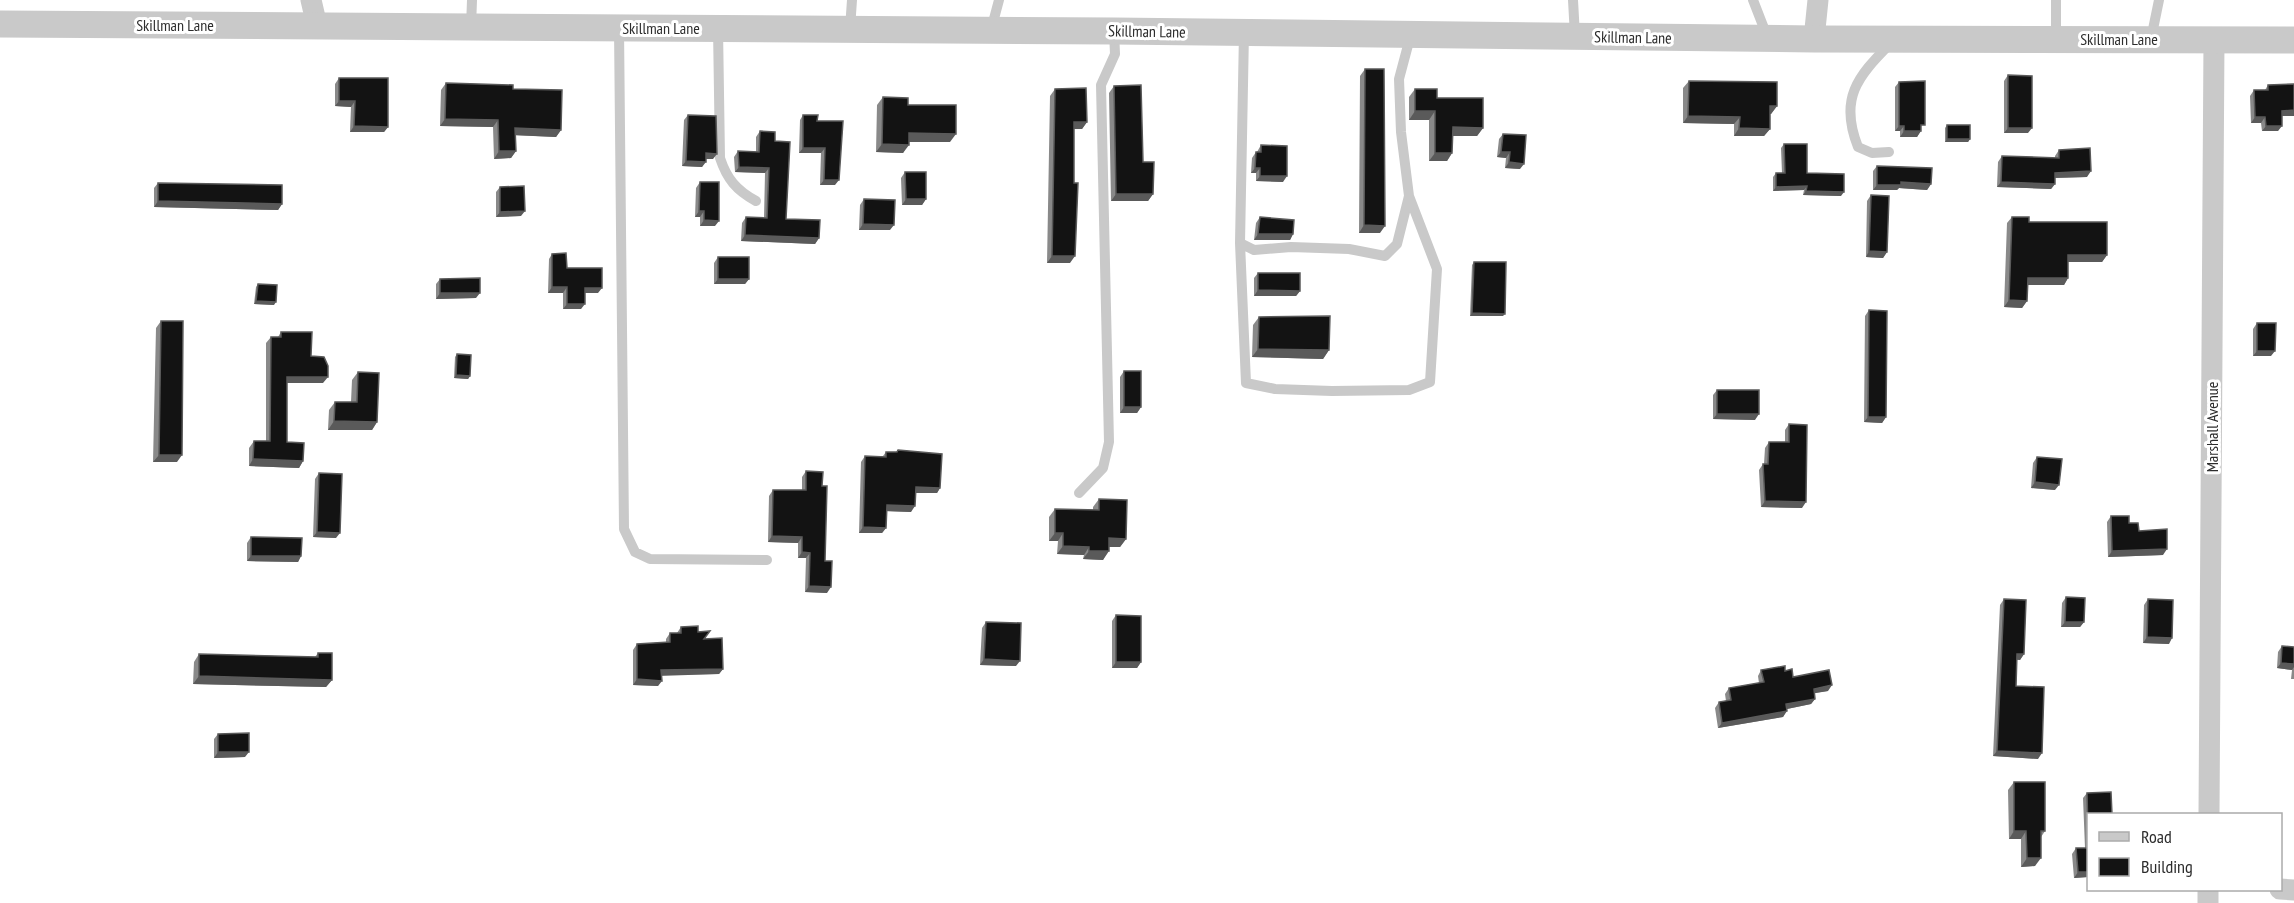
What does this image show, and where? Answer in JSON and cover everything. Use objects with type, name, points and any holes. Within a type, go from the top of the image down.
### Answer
[{"type":"street","points":[[311,0],[317,26]]},
{"type":"street","points":[[1814,39],[1818,0]]},
{"type":"street","name":"Skillman Lane","points":[[0,24],[1114,30],[1895,40],[2294,40]]},
{"type":"street","name":"Marshall Avenue","points":[[2209,813],[2214,40]]},
{"type":"lane","points":[[471,27],[472,0]]},
{"type":"lane","points":[[850,30],[852,0]]},
{"type":"lane","points":[[990,30],[999,0]]},
{"type":"lane","points":[[1574,0],[1575,36]]},
{"type":"lane","points":[[1753,0],[1768,39]]},
{"type":"lane","points":[[2056,0],[2056,39]]},
{"type":"lane","points":[[2151,40],[2159,0]]},
{"type":"lane","points":[[619,28],[624,529],[635,552],[650,559],[767,560]]},
{"type":"lane","points":[[718,28],[720,158],[727,178],[743,194],[756,201]]},
{"type":"lane","points":[[1079,494],[1103,468],[1109,442],[1101,85],[1115,54],[1114,30]]},
{"type":"lane","points":[[1244,32],[1240,243],[1246,383],[1275,389],[1409,390],[1430,382],[1437,269],[1409,196],[1401,132],[1399,79],[1411,33]]},
{"type":"lane","points":[[1889,152],[1872,153],[1858,147],[1850,128],[1851,93],[1864,70],[1895,40]]},
{"type":"lane","points":[[1240,243],[1254,250],[1291,247],[1349,249],[1385,256],[1397,244],[1409,196]]},
{"type":"building","points":[[1365,69],[1384,69],[1385,226],[1364,225]]},
{"type":"building","points":[[2008,75],[2032,76],[2032,128],[2008,128]]},
{"type":"building","points":[[339,78],[388,78],[388,127],[354,126],[355,101],[339,101]]},
{"type":"building","points":[[1689,81],[1777,82],[1777,106],[1770,106],[1770,129],[1739,128],[1740,117],[1688,116]]},
{"type":"building","points":[[1925,81],[1925,125],[1921,125],[1921,131],[1904,131],[1904,126],[1899,126],[1899,82]]},
{"type":"building","points":[[446,83],[513,85],[513,89],[562,90],[561,130],[515,128],[516,151],[499,151],[498,120],[445,119]]},
{"type":"building","points":[[2294,84],[2294,110],[2282,111],[2282,126],[2266,126],[2265,117],[2255,117],[2254,90],[2268,90],[2268,85]]},
{"type":"building","points":[[1141,85],[1143,162],[1154,162],[1153,194],[1116,194],[1114,86]]},
{"type":"building","points":[[1086,88],[1087,122],[1074,122],[1074,183],[1078,183],[1075,256],[1052,256],[1055,89]]},
{"type":"building","points":[[1415,89],[1437,89],[1437,98],[1483,98],[1483,128],[1453,127],[1452,153],[1435,153],[1435,111],[1415,111]]},
{"type":"building","points":[[883,97],[908,98],[908,105],[956,105],[956,134],[909,133],[909,145],[882,144]]},
{"type":"building","points":[[688,115],[716,116],[717,154],[706,153],[706,162],[686,161]]},
{"type":"building","points":[[803,115],[818,115],[817,121],[843,121],[839,180],[824,180],[825,148],[803,148]]},
{"type":"building","points":[[1947,125],[1970,125],[1970,139],[1947,139]]},
{"type":"building","points":[[760,131],[775,132],[775,141],[790,142],[786,219],[820,220],[819,238],[745,235],[746,217],[767,218],[769,168],[739,167],[738,151],[759,152]]},
{"type":"building","points":[[1503,134],[1526,135],[1524,164],[1509,162],[1510,152],[1501,152]]},
{"type":"building","points":[[1784,144],[1807,144],[1807,173],[1844,174],[1844,192],[1806,191],[1807,186],[1776,187],[1776,173],[1785,173]]},
{"type":"building","points":[[1261,145],[1287,146],[1287,176],[1260,176],[1260,168],[1255,168],[1256,152],[1261,152]]},
{"type":"building","points":[[2090,148],[2091,171],[2055,173],[2055,184],[2001,182],[2002,156],[2059,158],[2059,150]]},
{"type":"building","points":[[1877,166],[1932,168],[1931,184],[1901,182],[1901,185],[1877,185]]},
{"type":"building","points":[[905,172],[926,172],[926,199],[906,199]]},
{"type":"building","points":[[700,182],[719,182],[719,221],[704,220],[704,211],[699,211]]},
{"type":"building","points":[[158,183],[282,185],[282,204],[158,201]]},
{"type":"building","points":[[524,186],[525,211],[500,212],[500,187]]},
{"type":"building","points":[[1871,195],[1889,196],[1887,252],[1869,251]]},
{"type":"building","points":[[864,199],[895,200],[894,225],[863,224]]},
{"type":"building","points":[[1260,217],[1294,220],[1293,234],[1258,234]]},
{"type":"building","points":[[2012,217],[2029,217],[2029,222],[2107,222],[2107,255],[2068,255],[2068,278],[2028,278],[2027,301],[2009,300]]},
{"type":"building","points":[[566,253],[567,268],[602,268],[602,288],[585,288],[585,304],[567,304],[567,287],[552,287],[552,254]]},
{"type":"building","points":[[718,257],[749,257],[749,279],[718,279]]},
{"type":"building","points":[[1474,262],[1506,262],[1505,314],[1472,313]]},
{"type":"building","points":[[1258,273],[1300,273],[1300,291],[1258,290]]},
{"type":"building","points":[[480,278],[480,293],[440,293],[440,279]]},
{"type":"building","points":[[258,284],[277,285],[276,302],[256,301]]},
{"type":"building","points":[[1869,310],[1887,311],[1886,417],[1868,417]]},
{"type":"building","points":[[1330,316],[1329,350],[1258,349],[1259,317]]},
{"type":"building","points":[[161,321],[183,321],[182,455],[159,455]]},
{"type":"building","points":[[2257,323],[2276,323],[2275,351],[2257,351]]},
{"type":"building","points":[[281,332],[312,332],[311,356],[324,357],[328,366],[328,377],[287,377],[287,442],[304,443],[303,461],[253,459],[254,441],[270,441],[271,337],[281,337]]},
{"type":"building","points":[[457,354],[471,355],[470,376],[456,375]]},
{"type":"building","points":[[1124,371],[1141,371],[1141,407],[1124,407]]},
{"type":"building","points":[[358,372],[379,373],[377,422],[334,421],[335,402],[357,402]]},
{"type":"building","points":[[1717,390],[1759,390],[1759,414],[1717,414]]},
{"type":"building","points":[[1789,424],[1807,425],[1806,502],[1765,501],[1763,464],[1768,464],[1769,442],[1789,442]]},
{"type":"building","points":[[898,450],[942,454],[940,488],[916,487],[915,506],[887,505],[886,528],[863,527],[865,456],[886,457],[886,452],[897,452]]},
{"type":"building","points":[[2037,457],[2062,459],[2059,485],[2035,482]]},
{"type":"building","points":[[806,471],[823,472],[822,486],[827,486],[825,561],[832,561],[831,587],[809,586],[810,553],[802,552],[802,537],[772,536],[773,490],[806,490]]},
{"type":"building","points":[[319,473],[342,474],[340,533],[317,532]]},
{"type":"building","points":[[1099,499],[1127,500],[1126,539],[1109,538],[1109,551],[1089,551],[1089,547],[1063,546],[1063,533],[1055,533],[1055,509],[1099,510]]},
{"type":"building","points":[[2111,516],[2129,516],[2129,523],[2138,523],[2139,531],[2167,529],[2167,549],[2112,551]]},
{"type":"building","points":[[251,537],[302,538],[301,556],[251,556]]},
{"type":"building","points":[[2066,597],[2085,598],[2084,622],[2065,622]]},
{"type":"building","points":[[2004,599],[2026,600],[2024,654],[2017,654],[2016,686],[2044,687],[2042,753],[1997,751]]},
{"type":"building","points":[[2148,599],[2173,600],[2172,638],[2147,637]]},
{"type":"building","points":[[1116,615],[1141,616],[1141,662],[1116,662]]},
{"type":"building","points":[[986,622],[1021,623],[1020,661],[984,659]]},
{"type":"building","points":[[698,626],[698,632],[710,631],[704,639],[722,638],[723,669],[661,670],[662,681],[637,679],[637,644],[670,642],[670,633],[681,633],[681,627]]},
{"type":"building","points":[[2282,646],[2294,647],[2294,664],[2281,663]]},
{"type":"building","points":[[318,653],[332,653],[332,680],[199,676],[199,654],[318,657]]},
{"type":"building","points":[[1785,666],[1785,671],[1792,669],[1793,677],[1829,670],[1832,685],[1814,689],[1815,699],[1786,704],[1787,711],[1722,723],[1719,702],[1731,700],[1729,688],[1764,682],[1761,670]]},
{"type":"building","points":[[249,733],[249,752],[218,752],[218,734]]},
{"type":"building","points":[[2014,782],[2045,782],[2045,831],[2041,831],[2041,858],[2027,858],[2026,831],[2014,831]]},
{"type":"building","points":[[2111,792],[2112,813],[2088,813],[2087,793]]},
{"type":"building","points":[[2076,848],[2087,848],[2087,872],[2078,872]]}]
